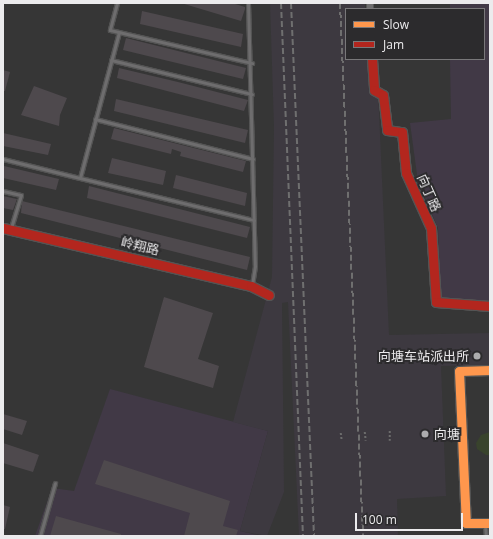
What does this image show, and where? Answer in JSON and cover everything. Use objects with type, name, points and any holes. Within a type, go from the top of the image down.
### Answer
[{"type":"street","name":"向丁路","points":[[372,60],[374,90],[383,95],[387,130],[402,132],[406,173],[431,228],[436,302],[490,306]]},
{"type":"street","name":"岭翔路","points":[[7,229],[251,286],[269,295]]},
{"type":"street","points":[[488,523],[466,523],[459,371],[490,370]]},
{"type":"lane","points":[[117,3],[110,30],[252,63]]},
{"type":"lane","points":[[248,3],[252,63],[255,266],[251,286]]},
{"type":"lane","points":[[80,178],[119,32]]},
{"type":"lane","points":[[111,60],[252,94]]},
{"type":"lane","points":[[95,119],[253,159]]},
{"type":"lane","points":[[3,159],[254,220]]},
{"type":"lane","points":[[3,191],[21,195],[7,229]]},
{"type":"lane","points":[[40,536],[55,483]]},
{"type":"lane","points":[[486,536],[488,523]]},
{"type":"path","points":[[390,431],[390,441]]},
{"type":"path","points":[[365,432],[366,441]]},
{"type":"path","points":[[341,433],[342,441]]},
{"type":"shaded area","name":"向塘","points":[[270,3],[365,3],[365,8],[345,8],[345,60],[368,60],[369,91],[378,90],[389,335],[490,333],[490,365],[441,366],[446,496],[397,499],[398,536],[299,536],[288,302],[282,303],[284,492],[267,536],[240,531],[268,431],[233,422],[272,277],[274,127]]},
{"type":"shaded area","points":[[450,3],[490,3],[490,302],[440,298],[438,228],[418,182],[410,123],[451,119],[450,60],[485,60],[485,8],[450,8]]},
{"type":"shaded area","points":[[110,389],[268,431],[240,531],[262,536],[35,536],[52,488],[74,491]]},
{"type":"green space","points":[[490,432],[490,455],[486,455],[477,449],[476,443],[481,435]]},
{"type":"building","points":[[181,3],[232,3],[245,7],[245,9],[241,21]]},
{"type":"building","points":[[142,11],[243,34],[241,47],[140,24]]},
{"type":"building","points":[[126,38],[246,68],[243,79],[123,50]]},
{"type":"building","points":[[119,68],[248,100],[244,111],[117,78]]},
{"type":"building","points":[[3,70],[10,72],[5,91],[3,91]]},
{"type":"building","points":[[34,86],[67,98],[60,115],[59,126],[21,115]]},
{"type":"building","points":[[116,99],[248,130],[245,143],[114,111]]},
{"type":"building","points":[[114,128],[246,161],[243,172],[180,156],[181,152],[172,149],[171,154],[111,139]]},
{"type":"building","points":[[3,133],[51,144],[48,155],[3,146]]},
{"type":"building","points":[[112,158],[166,171],[163,185],[108,173]]},
{"type":"building","points":[[4,166],[59,179],[56,190],[3,178]]},
{"type":"building","points":[[176,175],[247,193],[245,206],[173,188]]},
{"type":"building","points":[[89,186],[250,227],[247,238],[87,198]]},
{"type":"building","points":[[3,196],[17,199],[13,210],[3,208]]},
{"type":"building","points":[[22,201],[250,257],[247,270],[21,213]]},
{"type":"building","points":[[164,297],[213,313],[198,359],[219,366],[213,388],[144,367]]},
{"type":"building","points":[[3,414],[27,421],[22,435],[3,429]]},
{"type":"building","points":[[3,443],[39,455],[33,472],[3,463]]},
{"type":"building","points":[[104,460],[230,501],[223,526],[238,530],[236,536],[184,536],[190,513],[95,484]]},
{"type":"building","points":[[3,505],[10,507],[5,529],[3,529]]},
{"type":"building","points":[[56,516],[121,534],[121,536],[50,536]]},
{"type":"railway","points":[[281,3],[303,536]]},
{"type":"railway","points":[[291,3],[314,536]]},
{"type":"railway","points":[[340,3],[363,536]]},
{"type":"traffic: slow","points":[[490,370],[459,371],[466,523],[490,523]]},
{"type":"traffic: jam","points":[[372,60],[374,90],[383,95],[387,130],[402,132],[406,173],[431,228],[436,302],[490,306]]},
{"type":"traffic: jam","points":[[3,228],[251,286],[269,295]]},
{"type":"place","name":"向塘车站派出所","points":[[477,356]]},
{"type":"place","name":"向塘","points":[[425,434]]}]
